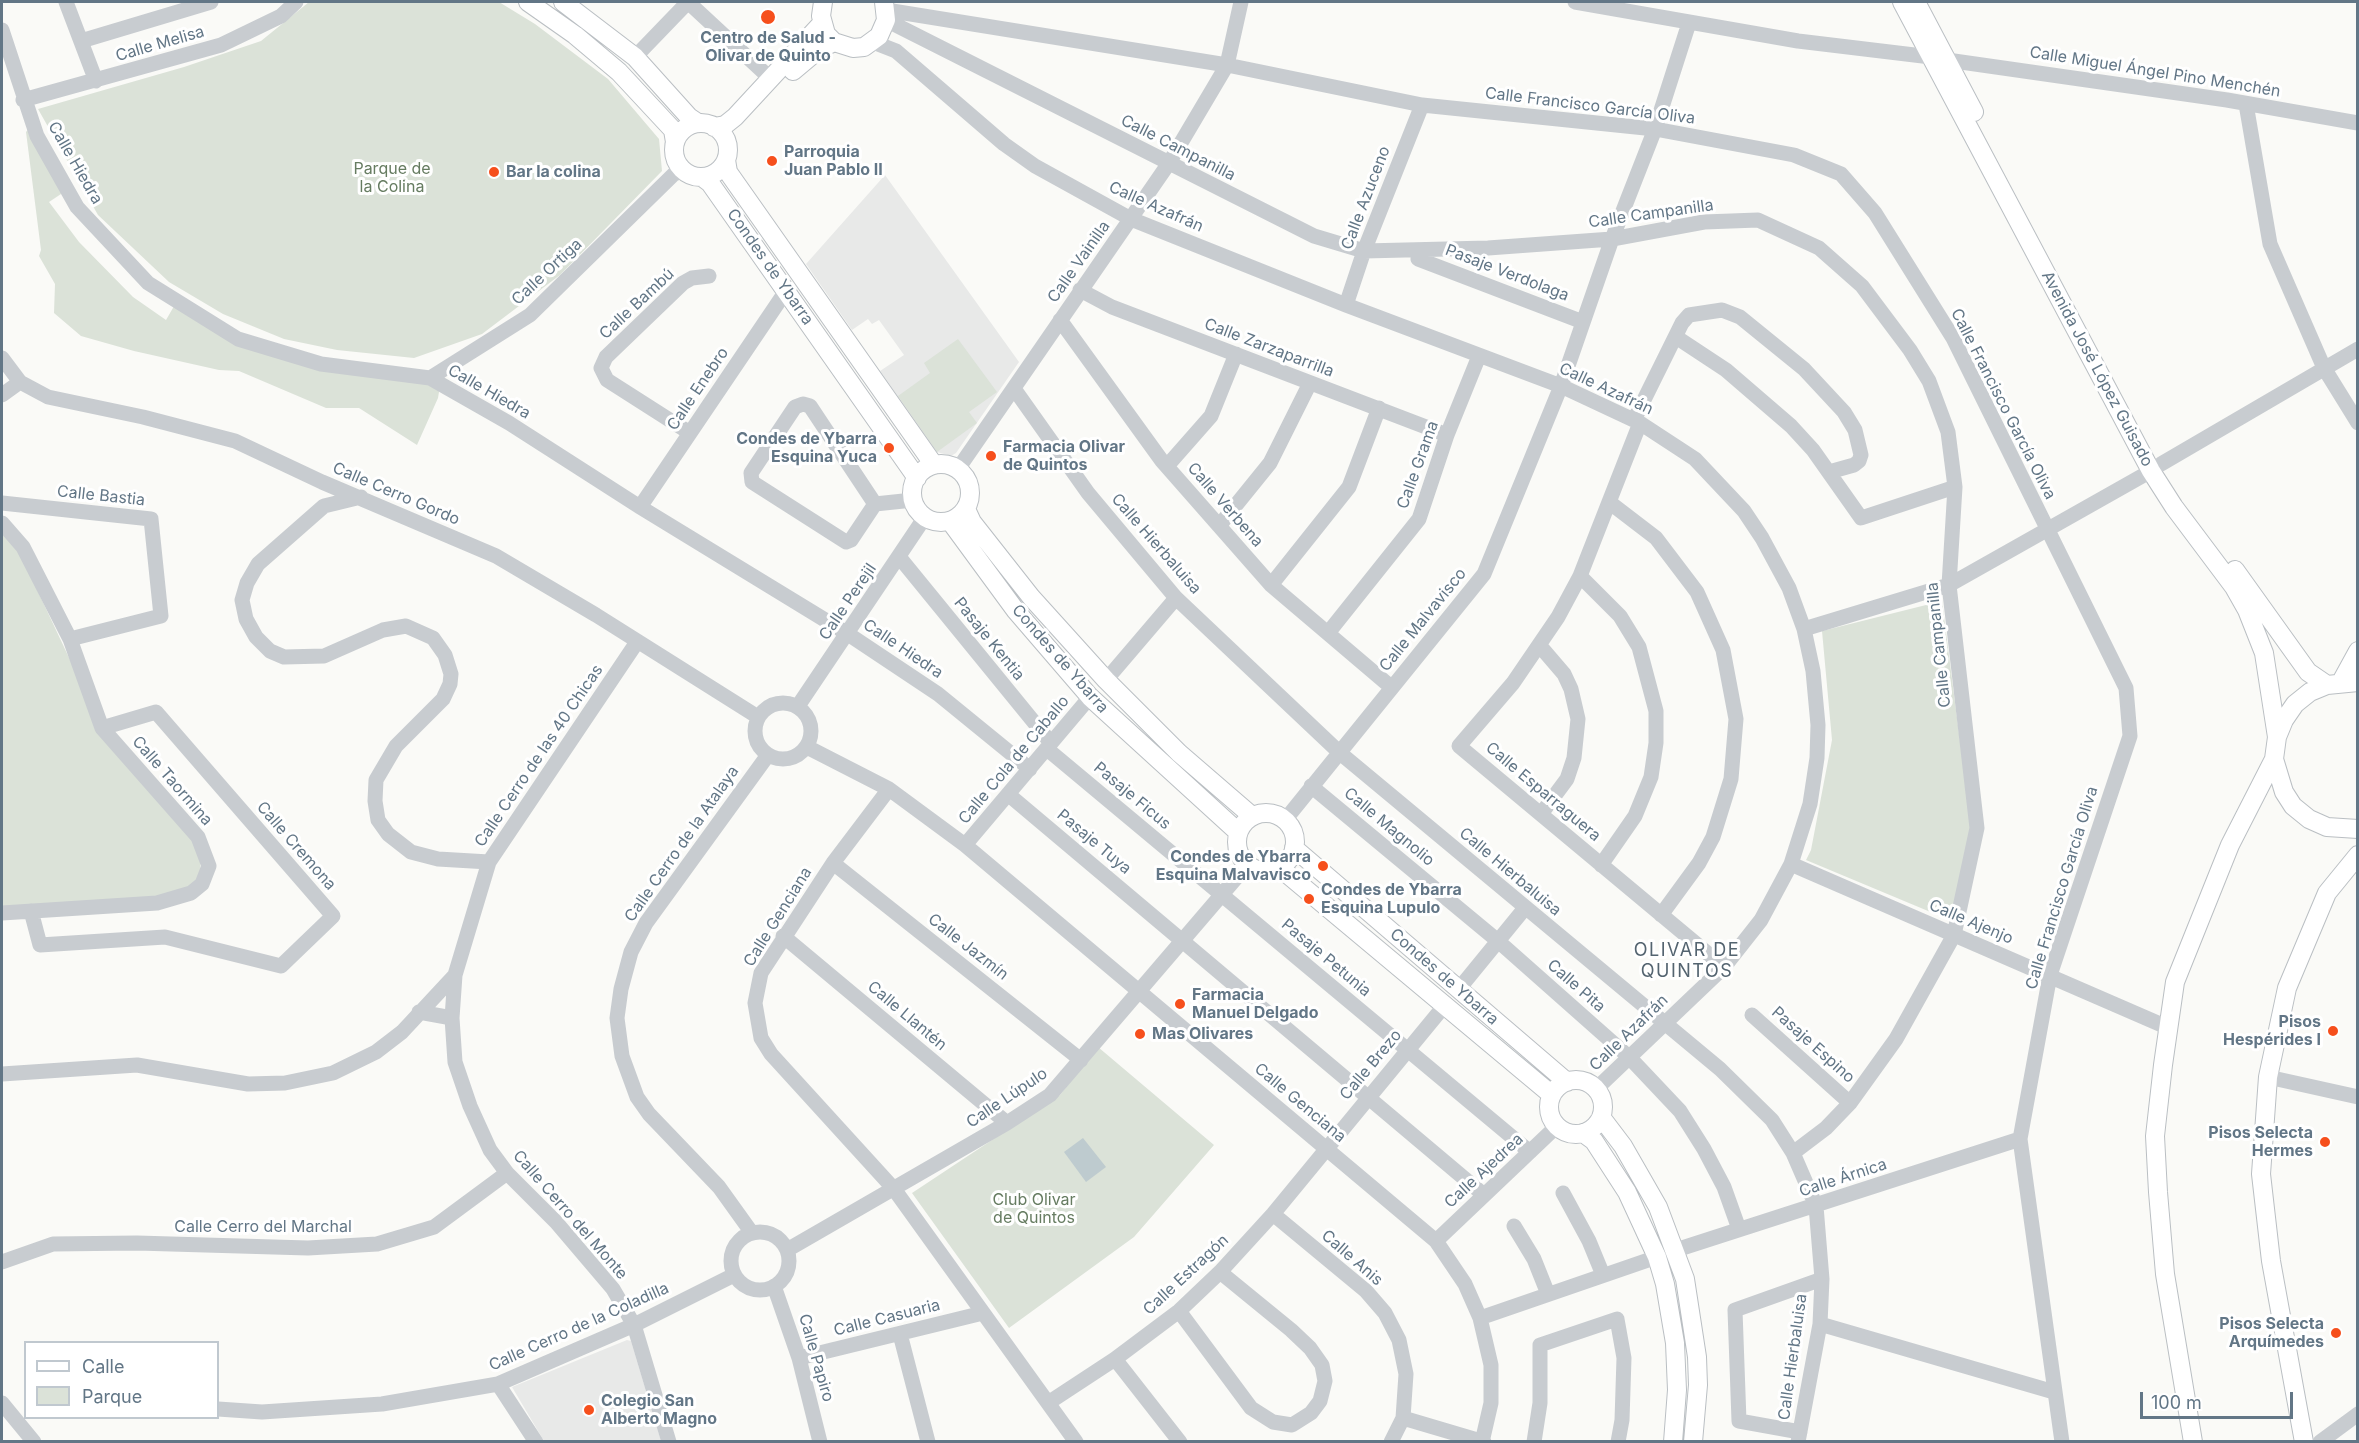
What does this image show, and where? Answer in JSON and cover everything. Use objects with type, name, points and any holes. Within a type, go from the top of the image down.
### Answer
[{"type":"main road","points":[[528,2],[575,35],[619,72],[673,130],[678,169],[702,177],[716,172],[742,123],[802,62],[834,42]]},
{"type":"main road","points":[[563,2],[635,57],[689,117],[706,125],[727,152]]},
{"type":"main road","points":[[823,2],[822,23],[834,42],[853,48],[873,42],[879,36],[886,10]]},
{"type":"main road","name":"Avenida José López Guisado","points":[[1902,2],[1939,58]]},
{"type":"main road","name":"Avenida José López Guisado","points":[[1916,2],[1939,58],[2156,468],[2247,610],[2264,653],[2277,737]]},
{"type":"main road","points":[[675,142],[684,129],[706,125],[725,125],[735,117],[822,23]]},
{"type":"main road","name":"Condes de Ybarra","points":[[727,152],[728,172],[934,465]]},
{"type":"main road","name":"Condes de Ybarra","points":[[702,177],[710,183],[917,478]]},
{"type":"main road","points":[[934,465],[952,466],[960,471],[969,485],[969,501],[966,509],[950,521],[933,521],[925,517],[913,500],[917,478],[934,465]]},
{"type":"main road","name":"Avenida José López Guisado","points":[[2156,468],[2271,618],[2308,672],[2342,683]]},
{"type":"main road","name":"Condes de Ybarra","points":[[966,509],[972,522],[1031,597],[1106,680],[1179,753],[1252,816]]},
{"type":"main road","name":"Condes de Ybarra","points":[[950,521],[1016,611],[1090,697],[1238,832]]},
{"type":"main road","points":[[2193,1442],[2165,1274],[2155,1136],[2175,982],[2230,845],[2274,759],[2277,737],[2284,720],[2295,704],[2310,693],[2342,683],[2358,651]]},
{"type":"main road","points":[[2274,759],[2284,792],[2293,806],[2309,819],[2327,827],[2358,830]]},
{"type":"main road","points":[[1268,813],[1285,820],[1293,832],[1294,848],[1286,862],[1279,867],[1263,870],[1248,864],[1238,849],[1238,832],[1252,816],[1268,813]]},
{"type":"main road","name":"Condes de Ybarra","points":[[1294,848],[1567,1082]]},
{"type":"main road","points":[[2304,1442],[2271,1261],[2261,1174],[2268,1077],[2287,988],[2327,893],[2358,855]]},
{"type":"main road","name":"Condes de Ybarra","points":[[1279,867],[1552,1095]]},
{"type":"main road","points":[[1583,1081],[1596,1089],[1603,1102],[1601,1117],[1591,1130],[1583,1133],[1565,1132],[1557,1126],[1550,1112],[1552,1095],[1567,1082],[1583,1081]]},
{"type":"main road","points":[[1601,1117],[1640,1175],[1676,1250],[1685,1279],[1697,1357],[1698,1385],[1693,1442]]},
{"type":"main road","points":[[1583,1133],[1594,1142],[1627,1192],[1657,1257],[1665,1284],[1676,1343],[1677,1390],[1673,1442]]},
{"type":"street","points":[[66,2],[96,81]]},
{"type":"street","points":[[81,41],[211,2]]},
{"type":"street","name":"Calle Melisa","points":[[23,100],[221,45],[281,16],[297,2]]},
{"type":"street","points":[[635,57],[688,2],[771,80]]},
{"type":"street","name":"Calle Vainilla","points":[[960,471],[960,466],[1015,390],[1080,290],[1169,163],[1227,65],[1240,2]]},
{"type":"street","name":"Calle Miguel Ángel Pino Menchén","points":[[1575,2],[1798,41],[1939,58],[2358,123]]},
{"type":"street","name":"Calle Francisco García Oliva","points":[[886,10],[1227,65],[1422,105],[1655,129],[1794,155],[1841,174],[1875,213],[1953,338],[2126,688],[2130,736],[2050,975],[2020,1139],[2062,1442]]},
{"type":"street","name":"Calle Campanilla","points":[[886,10],[1169,163],[1314,236],[1364,251],[1488,248],[1612,239],[1704,222],[1758,220],[1819,248],[1862,286],[1910,350],[1929,381],[1948,432],[1955,487],[1949,585],[1977,828],[1954,935],[1896,1039],[1850,1103],[1826,1128],[1793,1153]]},
{"type":"street","name":"Calle Malvavisco","points":[[1285,820],[1484,574],[1561,386],[1612,239],[1655,129],[1689,23]]},
{"type":"street","name":"Calle Hiedra","points":[[2,30],[23,100],[37,136],[77,207],[148,283],[238,339],[321,364],[430,378],[509,423],[640,507],[848,634],[938,694],[1030,769]]},
{"type":"street","name":"Calle Azafrán","points":[[873,42],[896,51],[1004,144],[1035,166],[1131,219],[1346,305],[1561,386],[1637,421],[1695,459],[1744,511],[1776,562],[1804,629],[1817,698],[1817,759],[1810,804],[1791,864],[1761,920],[1724,967],[1596,1089]]},
{"type":"street","points":[[2246,104],[2270,244],[2324,368],[2358,423]]},
{"type":"street","name":"Calle Azuceno","points":[[1346,305],[1364,251],[1422,105]]},
{"type":"street","name":"Calle Ortiga","points":[[430,378],[530,315],[678,169]]},
{"type":"street","name":"Pasaje Verdolaga","points":[[1418,259],[1583,322]]},
{"type":"street","name":"Calle Bambú","points":[[690,433],[607,380],[601,368],[606,357],[683,283],[692,278],[709,276]]},
{"type":"street","name":"Calle Zarzaparrilla","points":[[1080,290],[1112,308],[1447,435]]},
{"type":"street","name":"Calle Enebro","points":[[640,507],[786,291]]},
{"type":"street","name":"Calle Esparraguera","points":[[1724,967],[1459,746],[1513,683],[1540,646],[1580,576],[1637,421],[1682,323],[1689,315],[1722,310],[1740,317],[1804,369],[1844,412],[1860,443],[1859,461],[1829,472]]},
{"type":"street","name":"Calle Verbena","points":[[1060,320],[1167,466],[1271,585],[1391,687]]},
{"type":"street","points":[[1676,337],[1752,390],[1791,426],[1829,472],[1861,518],[1955,487]]},
{"type":"street","points":[[1804,629],[1949,585],[2156,468],[2358,349]]},
{"type":"street","points":[[1167,466],[1211,416],[1236,354]]},
{"type":"street","name":"Calle Grama","points":[[1328,633],[1419,519],[1447,435],[1479,356]]},
{"type":"street","name":"Calle Cerro Gordo","points":[[2,358],[20,381],[48,397],[143,417],[235,441],[322,482],[496,556],[758,717]]},
{"type":"street","points":[[2,394],[20,381]]},
{"type":"street","points":[[1220,526],[1270,463],[1310,383]]},
{"type":"street","name":"Calle Hierbaluisa","points":[[1015,390],[1088,494],[1176,598],[1340,753],[1747,1094],[1772,1120],[1793,1153],[1816,1206],[1822,1279],[1820,1324],[1799,1437]]},
{"type":"street","points":[[802,404],[810,406],[875,504],[851,540],[846,542],[752,482],[751,473],[795,407],[802,404]]},
{"type":"street","points":[[1271,585],[1349,487],[1379,408]]},
{"type":"street","points":[[322,482],[326,491],[324,506]]},
{"type":"street","points":[[361,497],[324,506],[258,564],[247,583],[242,600],[246,619],[256,637],[270,651],[284,657],[324,656],[383,630],[406,626],[433,638],[445,655],[451,674],[450,684],[443,699],[396,746],[376,780],[375,801],[378,820],[388,834],[411,852],[438,859],[489,862]]},
{"type":"street","points":[[875,504],[913,500]]},
{"type":"street","points":[[1609,502],[1656,538],[1697,592],[1723,650],[1736,719],[1731,779],[1720,819],[1699,864],[1661,915]]},
{"type":"street","name":"Calle Bastia","points":[[2,503],[151,519],[161,616],[70,639]]},
{"type":"street","name":"Calle Perejil","points":[[798,706],[900,558],[925,517]]},
{"type":"street","name":"Calle Taormina","points":[[2,523],[23,547],[70,639],[102,728],[198,837],[209,866],[202,884],[191,892],[157,903],[2,913]]},
{"type":"street","name":"Pasaje Kentia","points":[[900,558],[1049,746]]},
{"type":"street","points":[[1580,576],[1620,616],[1639,647],[1656,711],[1656,743],[1651,777],[1635,816],[1601,865]]},
{"type":"street","points":[[1106,680],[1176,598]]},
{"type":"street","name":"Calle Cerro de las 40 Chicas","points":[[2,1074],[137,1065],[248,1084],[285,1083],[333,1073],[376,1052],[402,1032],[454,975],[489,862],[638,642]]},
{"type":"street","points":[[1540,646],[1564,674],[1571,689],[1578,719],[1574,758],[1567,778],[1541,814]]},
{"type":"street","name":"Calle Cola de Caballo","points":[[965,845],[1090,697]]},
{"type":"street","points":[[780,702],[798,706],[810,720],[812,729],[807,747],[794,758],[776,759],[768,755],[757,742],[755,734],[758,717],[771,705],[780,702]]},
{"type":"street","name":"Calle Cremona","points":[[31,911],[40,945],[165,937],[281,966],[333,916],[156,711],[102,728]]},
{"type":"street","name":"Pasaje Ficus","points":[[1049,746],[1222,894]]},
{"type":"street","name":"Calle Genciana","points":[[807,747],[889,789],[965,845],[1436,1241],[1465,1284],[1480,1318],[1491,1365],[1491,1404],[1483,1441]]},
{"type":"street","name":"Calle Cerro de la Atalaya","points":[[752,1233],[719,1187],[649,1114],[637,1097],[622,1056],[617,1018],[621,989],[631,952],[646,923],[768,755]]},
{"type":"street","name":"Calle Magnolio","points":[[1311,786],[1498,941]]},
{"type":"street","name":"Calle Genciana","points":[[889,789],[833,863],[783,936],[761,973],[756,988],[755,1003],[761,1038],[771,1054],[894,1189],[1076,1442]]},
{"type":"street","name":"Pasaje Tuya","points":[[1009,795],[1184,939],[1484,1195]]},
{"type":"street","name":"Calle Jazmín","points":[[833,863],[1081,1060]]},
{"type":"street","name":"Calle Lúpulo","points":[[787,1251],[1007,1123],[1057,1089],[1248,864]]},
{"type":"street","name":"Calle Ajenjo","points":[[1791,864],[1872,897],[2169,1028]]},
{"type":"street","name":"Pasaje Petunia","points":[[1222,894],[1530,1152]]},
{"type":"street","points":[[1458,990],[1525,908]]},
{"type":"street","name":"Calle Llantén","points":[[783,936],[1007,1123]]},
{"type":"street","name":"Calle Pita","points":[[1498,941],[1629,1057],[1680,1111],[1724,1187],[1739,1229]]},
{"type":"street","name":"Calle Cerro del Monte","points":[[454,975],[452,1018],[455,1062],[470,1106],[490,1150],[507,1173],[556,1222],[613,1288],[634,1325],[669,1442]]},
{"type":"street","name":"Calle Brezo","points":[[1325,1147],[1445,1005]]},
{"type":"street","points":[[419,1012],[452,1018]]},
{"type":"street","name":"Pasaje Espino","points":[[1752,1015],[1850,1103]]},
{"type":"street","points":[[2268,1077],[2358,1097]]},
{"type":"street","name":"Calle Ajedrea","points":[[1436,1241],[1557,1126]]},
{"type":"street","name":"Calle Árnica","points":[[1676,1250],[2020,1139]]},
{"type":"street","name":"Calle Estragón","points":[[1048,1403],[1115,1359],[1179,1311],[1220,1272],[1273,1214],[1325,1147]]},
{"type":"street","name":"Calle Cerro del Marchal","points":[[2,1262],[53,1244],[137,1243],[308,1248],[377,1244],[434,1227],[507,1173]]},
{"type":"street","points":[[1563,1193],[1589,1240],[1603,1275]]},
{"type":"street","name":"Calle Anis","points":[[1273,1214],[1366,1291],[1385,1313],[1399,1340],[1406,1374],[1403,1418],[1391,1442]]},
{"type":"street","points":[[1514,1226],[1534,1259],[1548,1294]]},
{"type":"street","points":[[752,1233],[769,1233],[783,1243],[787,1251],[788,1266],[781,1281],[774,1286],[757,1290],[740,1282],[735,1275],[731,1258],[733,1250],[737,1242],[752,1233]]},
{"type":"street","points":[[1480,1318],[1657,1257]]},
{"type":"street","points":[[1179,1311],[1251,1408],[1273,1422],[1292,1425],[1311,1413],[1320,1401],[1325,1381],[1322,1365],[1310,1348],[1292,1330],[1220,1272]]},
{"type":"street","name":"Calle Cerro de la Coladilla","points":[[219,1409],[262,1412],[382,1404],[498,1384],[634,1325],[735,1275]]},
{"type":"street","points":[[1799,1437],[1739,1421],[1735,1310],[1822,1279]]},
{"type":"street","name":"Calle Papiro","points":[[774,1286],[799,1358],[820,1442]]},
{"type":"street","name":"Calle Casuaria","points":[[799,1358],[983,1313]]},
{"type":"street","points":[[1534,1442],[1540,1403],[1540,1345],[1617,1319],[1624,1358],[1622,1420],[1618,1442]]},
{"type":"street","points":[[1820,1324],[2054,1392]]},
{"type":"street","points":[[900,1334],[928,1442]]},
{"type":"street","points":[[1115,1359],[1180,1442]]},
{"type":"street","points":[[498,1384],[536,1442]]},
{"type":"street","points":[[11,1414],[34,1442]]},
{"type":"street","points":[[2320,1442],[2358,1414]]},
{"type":"street","points":[[1403,1418],[1483,1441]]},
{"type":"shaded area","points":[[885,175],[1019,362],[956,453],[951,456],[937,452],[880,371],[904,355],[879,320],[872,324],[868,319],[852,330],[806,264]]},
{"type":"shaded area","points":[[1083,1138],[1106,1167],[1086,1182],[1064,1152]]},
{"type":"shaded area","name":"Colegio San Alberto Magno","points":[[627,1340],[631,1341],[661,1441],[544,1441],[512,1387]]},
{"type":"green space","name":"Parque de la Colina","points":[[309,2],[499,2],[535,24],[608,79],[659,139],[662,171],[560,275],[482,334],[414,358],[337,350],[284,339],[223,314],[169,282],[98,215],[38,109],[184,67],[261,41]]},
{"type":"green space","points":[[32,125],[67,190],[49,202],[79,242],[133,297],[166,320],[177,301],[238,339],[440,386],[438,398],[417,445],[359,408],[326,408],[239,371],[219,370],[134,351],[81,336],[54,313],[55,284],[39,256],[41,250],[26,132]]},
{"type":"green space","points":[[958,339],[997,392],[969,412],[977,423],[937,452],[898,396],[930,373],[924,363]]},
{"type":"green space","points":[[2,532],[18,549],[102,728],[198,837],[202,884],[191,893],[2,911]]},
{"type":"green space","points":[[1942,601],[1971,827],[1952,921],[1806,860],[1811,850],[1832,740],[1822,631]]},
{"type":"green space","name":"Club Olivar de Quintos","points":[[1098,1047],[1214,1145],[1134,1237],[1009,1328],[912,1193],[1060,1095]]},
{"type":"place","name":"Centro de Salud - Olivar de Quinto","points":[[768,17]]},
{"type":"place","name":"Parroquia Juan Pablo II","points":[[772,161]]},
{"type":"place","name":"Bar la colina","points":[[494,172]]},
{"type":"place","name":"Condes de Ybarra Esquina Yuca","points":[[889,448]]},
{"type":"place","name":"Farmacia Olivar de Quintos","points":[[991,456]]},
{"type":"place","name":"Condes de Ybarra Esquina Malvavisco","points":[[1323,866]]},
{"type":"place","name":"Condes de Ybarra Esquina Lupulo","points":[[1309,899]]},
{"type":"place","name":"Farmacia Manuel Delgado","points":[[1180,1004]]},
{"type":"place","name":"Pisos Hespérides I","points":[[2333,1031]]},
{"type":"place","name":"Mas Olivares","points":[[1140,1034]]},
{"type":"place","name":"Pisos Selecta Hermes","points":[[2325,1142]]},
{"type":"place","name":"Pisos Selecta Arquímedes","points":[[2336,1333]]},
{"type":"place","name":"Colegio San Alberto Magno","points":[[589,1410]]},
{"type":"district","name":"OLIVAR DE QUINTOS","points":[[1687,961]]}]
